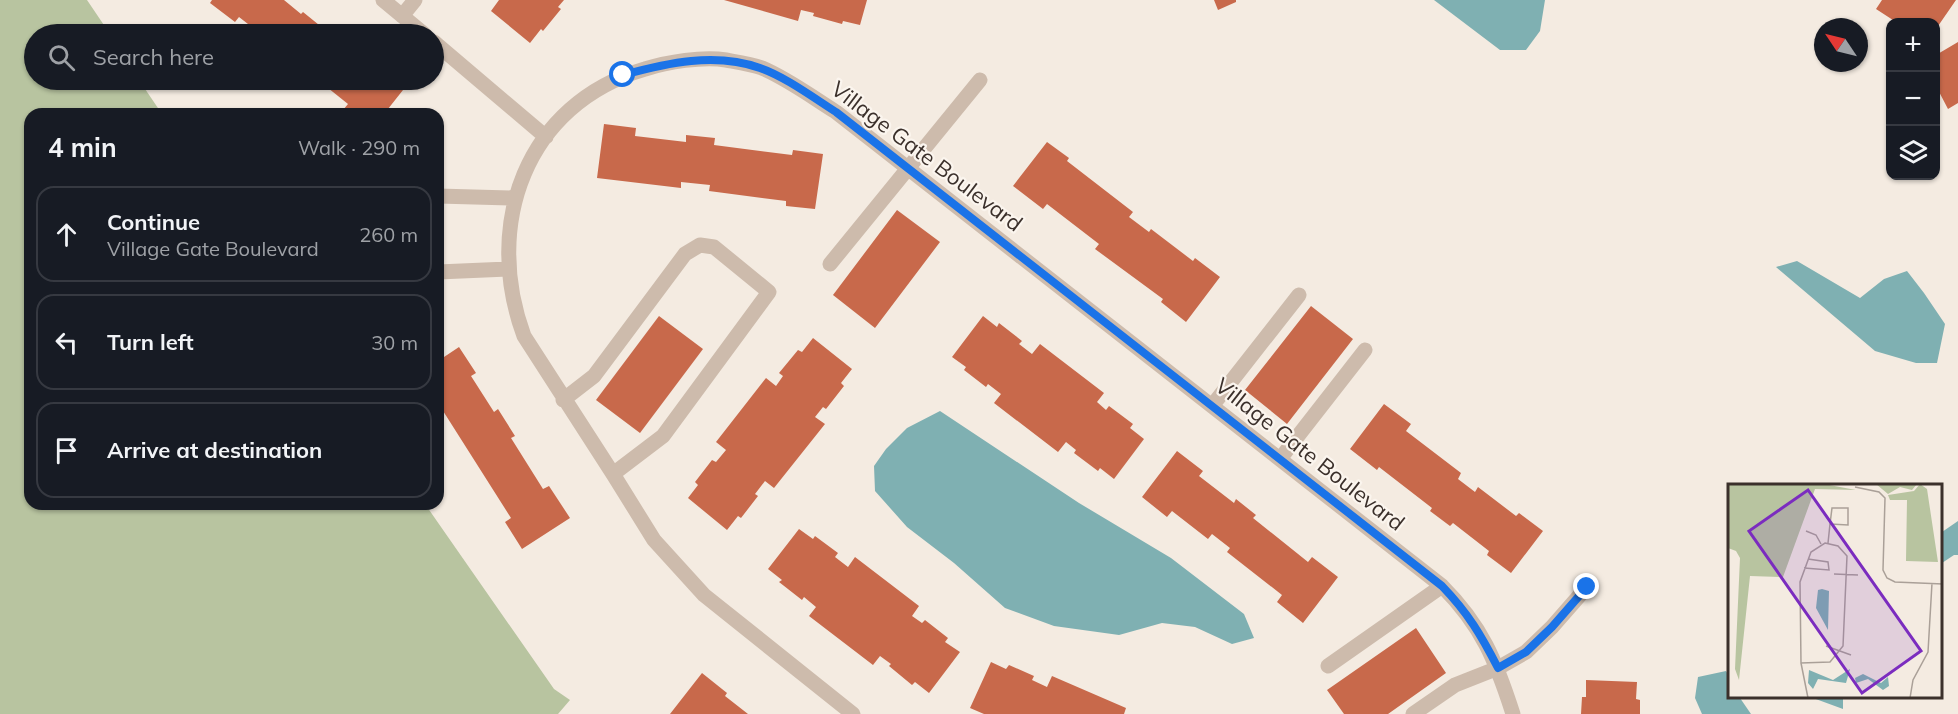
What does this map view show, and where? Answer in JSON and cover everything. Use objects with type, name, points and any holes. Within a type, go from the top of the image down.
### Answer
[{"type":"street","points":[[383,0],[412,24]]},
{"type":"street","points":[[402,16],[415,0]]},
{"type":"street","points":[[444,50],[546,137]]},
{"type":"street","name":"Village Gate Boulevard","points":[[853,714],[704,595],[654,540],[563,400],[524,336],[514,311],[508,268],[510,231],[514,198],[526,170],[546,137],[571,108],[593,91],[623,75],[656,66],[723,59],[761,68],[799,88],[836,112],[1442,586],[1463,608],[1481,633],[1498,668],[1513,714]]},
{"type":"street","points":[[830,264],[980,80]]},
{"type":"street","points":[[444,196],[514,198]]},
{"type":"street","points":[[563,400],[594,376],[685,254],[700,245],[714,247],[770,292],[663,436],[613,474]]},
{"type":"street","points":[[444,272],[508,268]]},
{"type":"street","points":[[1212,406],[1299,295]]},
{"type":"street","points":[[1280,459],[1365,350]]},
{"type":"street","points":[[1328,666],[1442,586]]},
{"type":"street","points":[[1413,714],[1455,685],[1498,668],[1526,652],[1552,627],[1587,587]]},
{"type":"green space","points":[[0,0],[87,0],[103,24],[24,24],[24,90],[146,90],[158,108],[24,108],[24,510],[429,510],[554,689],[570,700],[558,714],[0,714]]},
{"type":"water","points":[[1434,0],[1545,0],[1540,31],[1526,50],[1500,50]]},
{"type":"water","points":[[1797,261],[1860,298],[1884,279],[1907,271],[1945,324],[1937,363],[1916,363],[1875,351],[1776,267]]},
{"type":"water","points":[[940,411],[1079,503],[1171,558],[1244,614],[1254,638],[1232,644],[1195,627],[1162,623],[1119,635],[1054,626],[1005,608],[954,563],[907,527],[875,491],[874,466],[886,449],[907,428]]},
{"type":"water","points":[[1958,521],[1958,555],[1943,562],[1943,531]]},
{"type":"water","points":[[1726,671],[1728,699],[1741,699],[1751,714],[1702,714],[1695,698],[1698,677]]},
{"type":"water","points":[[1816,699],[1843,699],[1843,709]]},
{"type":"building","points":[[212,0],[284,0],[318,24],[248,24],[239,17],[235,22],[210,3]]},
{"type":"building","points":[[499,0],[564,0],[558,7],[561,9],[530,43],[491,11]]},
{"type":"building","points":[[724,0],[867,0],[860,25],[843,21],[842,24],[813,16],[814,13],[801,10],[798,21]]},
{"type":"building","points":[[1214,0],[1236,0],[1236,2],[1218,10]]},
{"type":"building","points":[[1882,0],[1956,0],[1940,23],[1940,18],[1890,18],[1876,9]]},
{"type":"building","points":[[1958,42],[1958,103],[1948,109],[1940,94],[1940,53]]},
{"type":"building","points":[[330,90],[403,90],[389,108],[345,108],[348,104]]},
{"type":"building","points":[[604,124],[636,128],[635,136],[686,142],[686,135],[715,138],[714,145],[792,155],[793,150],[823,154],[815,209],[786,206],[786,201],[709,191],[710,185],[681,182],[681,188],[597,178]]},
{"type":"building","points":[[1047,142],[1069,158],[1067,161],[1133,212],[1129,217],[1149,232],[1151,229],[1193,261],[1195,258],[1220,277],[1186,322],[1161,302],[1163,299],[1095,249],[1099,244],[1047,204],[1043,209],[1013,186]]},
{"type":"building","points":[[897,210],[940,242],[875,328],[833,295]]},
{"type":"building","points":[[1311,306],[1353,339],[1287,424],[1245,390]]},
{"type":"building","points":[[659,316],[703,349],[640,433],[596,400]]},
{"type":"building","points":[[983,316],[997,327],[999,323],[1022,341],[1019,344],[1032,354],[1040,344],[1104,393],[1097,402],[1106,410],[1109,406],[1133,424],[1130,428],[1144,439],[1114,479],[1100,468],[1098,471],[1074,453],[1076,450],[1066,442],[1058,452],[994,403],[1001,394],[988,384],[986,387],[964,370],[966,367],[952,357]]},
{"type":"building","points":[[813,338],[852,369],[841,383],[844,386],[826,409],[823,407],[815,417],[825,424],[774,488],[765,481],[755,494],[758,496],[741,518],[738,516],[727,530],[688,498],[698,485],[695,482],[712,460],[716,462],[726,450],[716,442],[766,378],[776,386],[783,376],[779,373],[798,350],[802,352]]},
{"type":"building","points":[[459,347],[476,373],[471,376],[494,412],[498,409],[515,436],[511,438],[543,489],[549,486],[570,518],[522,549],[505,522],[511,518],[444,412],[444,357]]},
{"type":"building","points":[[1384,404],[1411,424],[1406,431],[1461,473],[1458,479],[1475,492],[1478,487],[1516,516],[1519,513],[1543,531],[1511,573],[1487,555],[1489,551],[1453,523],[1450,526],[1430,511],[1432,508],[1379,467],[1377,470],[1350,449]]},
{"type":"building","points":[[1177,451],[1203,471],[1199,476],[1234,503],[1236,499],[1256,515],[1253,518],[1308,562],[1312,557],[1338,577],[1303,623],[1277,602],[1282,595],[1227,552],[1230,548],[1212,534],[1208,539],[1172,511],[1167,517],[1142,497]]},
{"type":"building","points":[[799,529],[813,539],[815,536],[838,553],[835,557],[848,567],[855,557],[919,606],[912,616],[922,623],[925,620],[948,638],[945,642],[960,652],[929,693],[915,682],[912,685],[880,656],[873,665],[809,616],[816,607],[804,597],[802,600],[779,582],[782,580],[768,569]]},
{"type":"building","points":[[1416,628],[1446,673],[1388,714],[1344,714],[1327,690]]},
{"type":"building","points":[[991,662],[1006,669],[1009,665],[1034,676],[1032,680],[1047,687],[1052,676],[1126,708],[1124,714],[984,714],[970,708]]},
{"type":"building","points":[[702,673],[727,693],[725,696],[748,714],[670,714]]},
{"type":"building","points":[[1586,680],[1637,682],[1636,699],[1640,700],[1640,714],[1581,714],[1582,697],[1586,697]]},
{"type":"route","points":[[623,75],[656,66],[723,59],[761,68],[799,88],[836,112],[1442,586],[1463,608],[1481,633],[1498,668],[1526,652],[1552,627],[1587,587]]}]
